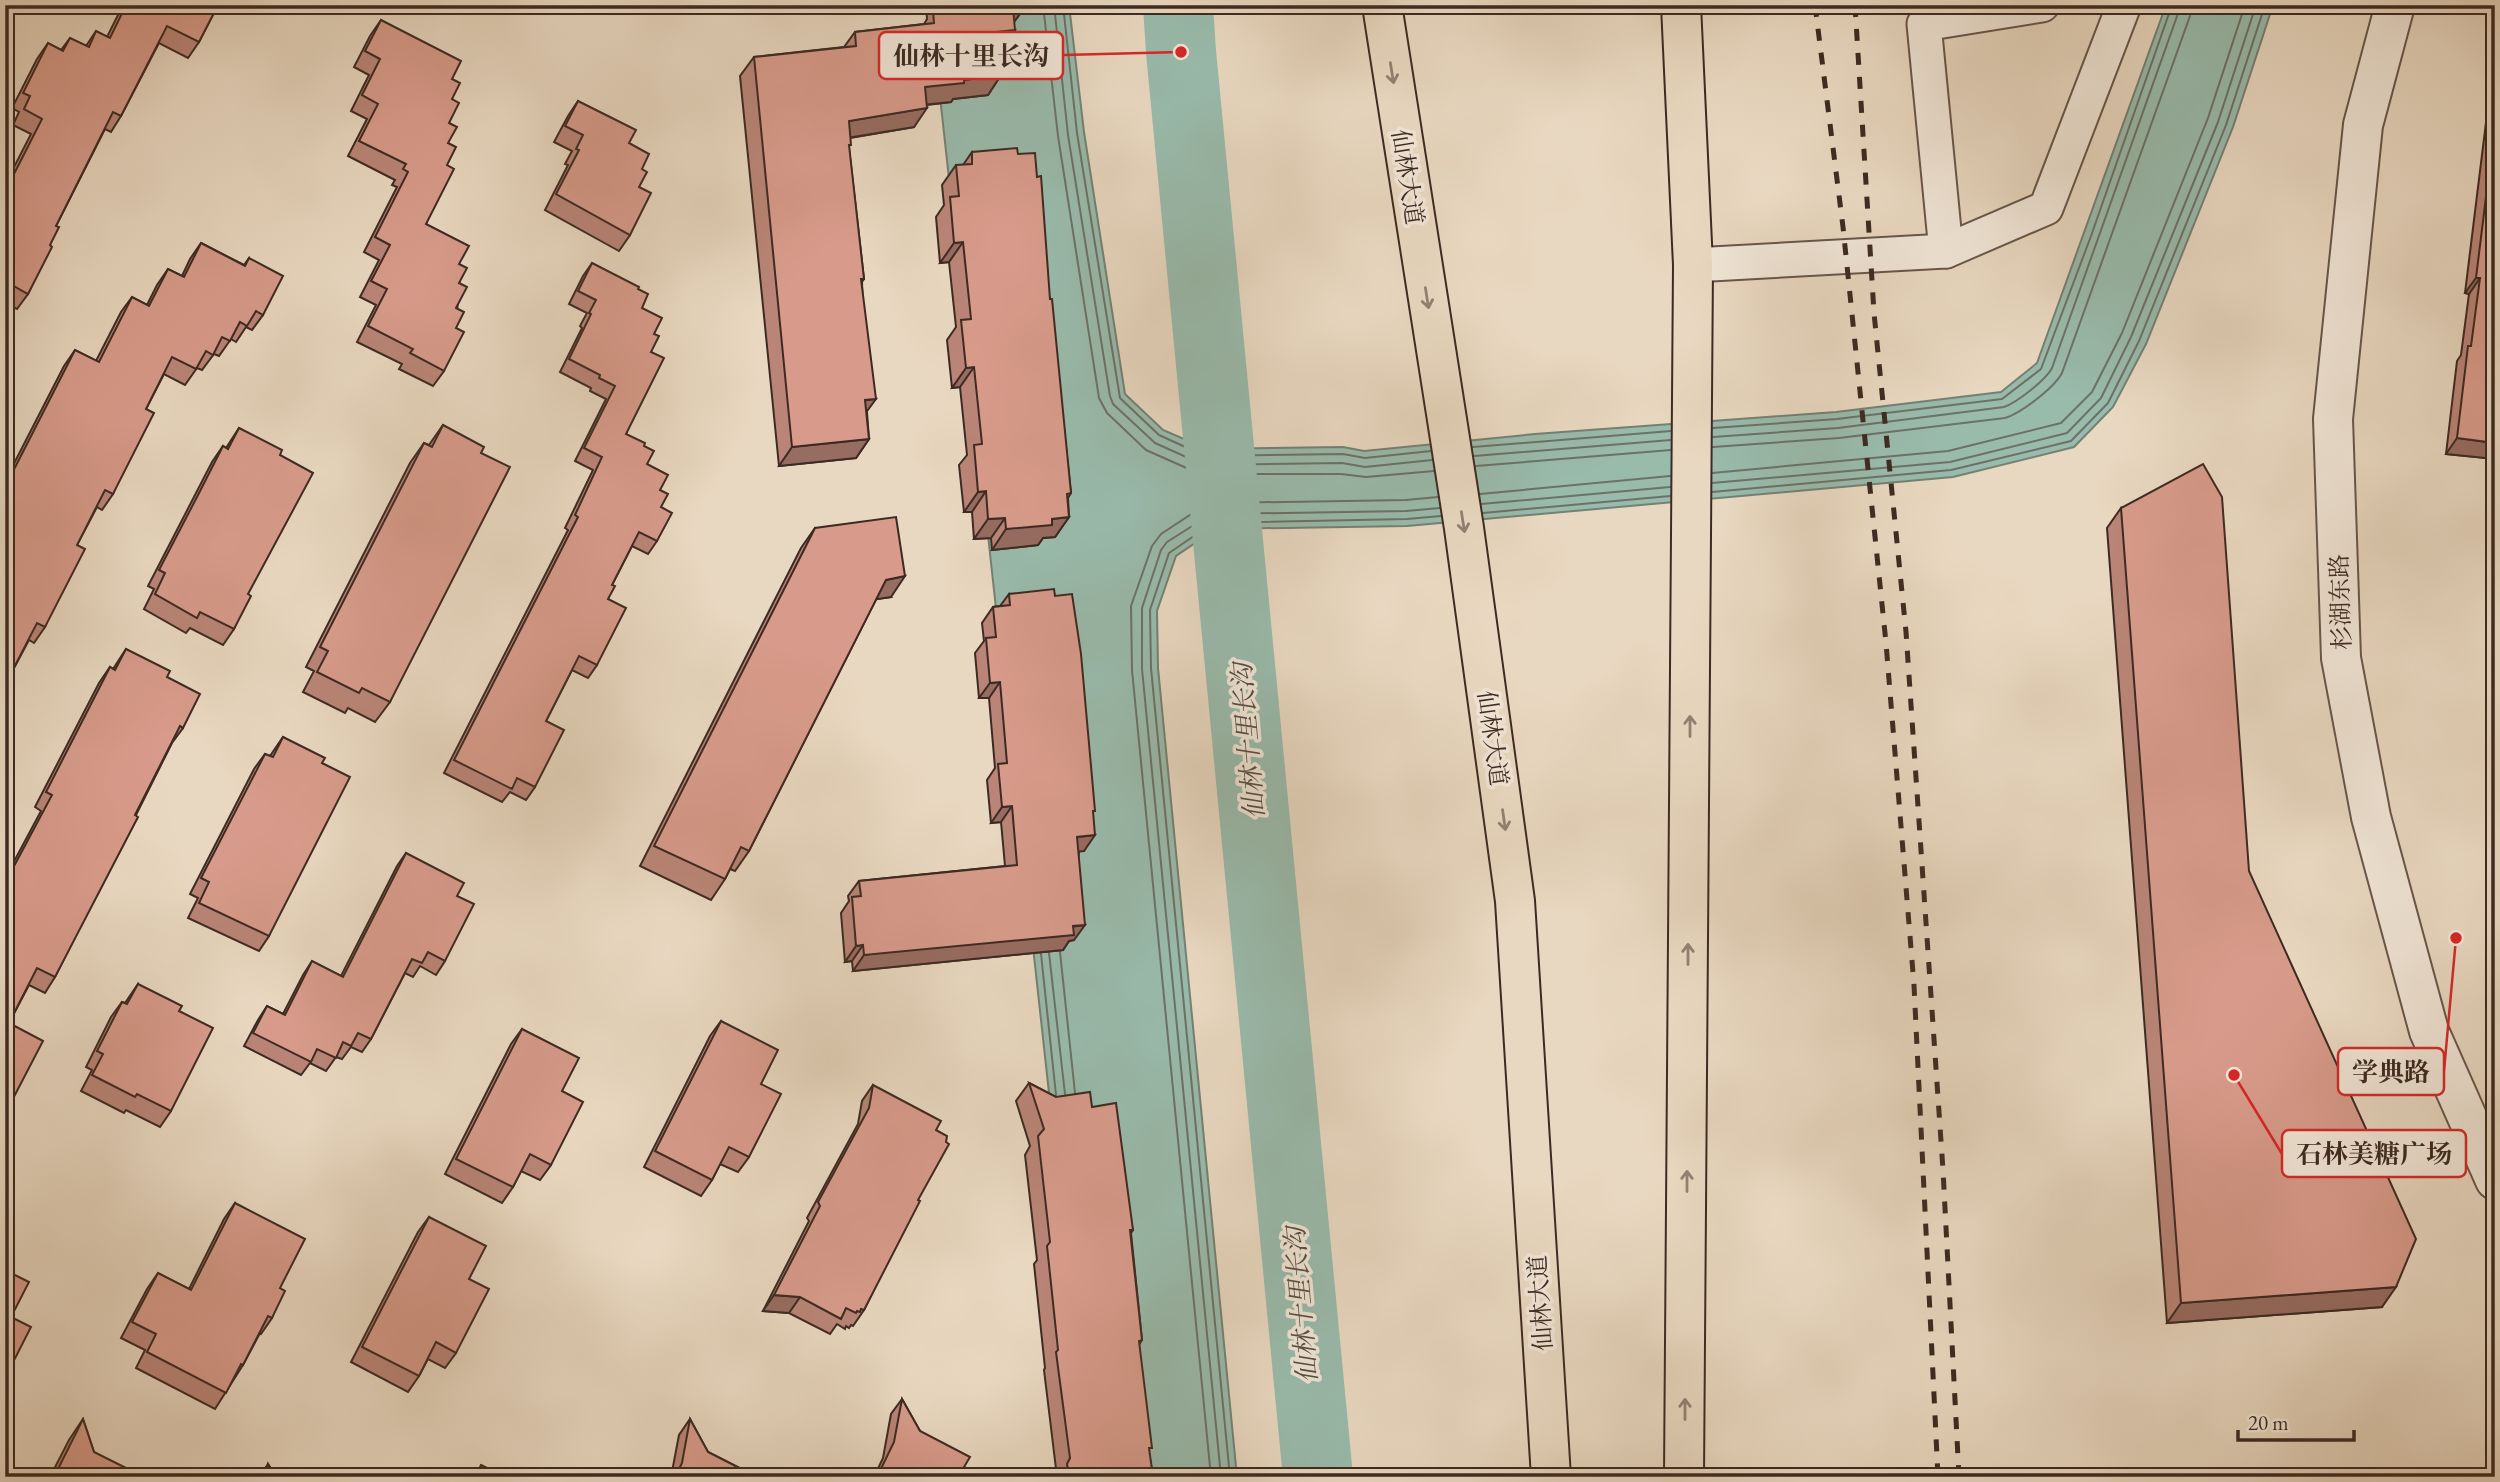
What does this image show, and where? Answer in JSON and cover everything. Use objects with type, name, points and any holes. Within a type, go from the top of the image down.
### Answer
[{"type":"main road","name":"仙林大道","points":[[1382,5],[1464,528],[1515,901],[1551,1477]]},
{"type":"main road","points":[[1681,5],[1693,265],[1684,1477]]},
{"type":"street","points":[[1946,251],[1924,24],[2042,5]]},
{"type":"street","points":[[1693,265],[1946,251],[2046,208],[2124,5]]},
{"type":"street","name":"杉湖东路","points":[[2395,5],[2363,125],[2333,419],[2341,657],[2371,817],[2429,1031],[2495,1180]]},
{"type":"water","points":[[930,5],[1069,5],[1084,132],[1125,394],[1163,430],[1207,449],[1343,447],[1364,451],[1535,434],[1836,412],[2001,392],[2037,363],[2166,5],[2273,5],[2233,127],[2146,344],[2113,407],[2074,447],[1953,477],[1407,526],[1216,529],[1176,556],[1157,611],[1158,668],[1237,1477],[1091,1477]]},
{"type":"building","points":[[126,5],[218,5],[199,42],[167,26],[121,116],[113,112],[56,226],[59,227],[50,245],[52,247],[28,294],[10,284],[9,287],[5,285],[5,170],[14,174],[42,119],[24,109],[30,96],[23,93],[48,43],[63,51],[70,38],[89,47],[96,31],[110,38]]},
{"type":"building","points":[[941,5],[1025,7],[1013,8],[1015,30],[997,32],[1001,75],[964,80],[964,83],[925,87],[927,108],[849,121],[849,145],[864,279],[861,279],[876,399],[865,400],[869,439],[792,447],[754,57],[856,46],[855,32],[934,23],[933,11],[942,10]]},
{"type":"building","points":[[381,20],[461,61],[452,79],[460,83],[452,99],[459,103],[449,123],[457,127],[448,143],[456,147],[447,165],[454,169],[426,224],[469,246],[459,264],[467,268],[459,283],[467,287],[456,308],[464,312],[456,328],[464,332],[444,371],[410,353],[413,349],[368,326],[387,289],[371,281],[390,245],[375,237],[408,172],[403,169],[406,164],[359,141],[378,104],[362,95],[380,59],[365,51]]},
{"type":"building","points":[[578,101],[636,130],[629,143],[649,154],[642,169],[647,172],[639,187],[651,193],[630,235],[556,194],[579,150],[576,149],[583,135],[565,126]]},
{"type":"building","points":[[2495,124],[2495,443],[2457,438],[2468,346],[2471,346],[2480,278],[2476,278]]},
{"type":"building","points":[[1017,148],[1018,154],[1035,153],[1037,177],[1041,176],[1050,299],[1071,493],[1067,494],[1069,517],[1052,519],[1052,525],[1006,529],[1005,518],[988,519],[986,491],[978,492],[974,445],[982,444],[974,367],[966,368],[961,320],[971,319],[963,242],[954,243],[950,197],[959,196],[956,165],[972,164],[972,152]]},
{"type":"building","points":[[201,243],[245,266],[249,258],[283,276],[263,315],[256,311],[247,326],[240,322],[230,341],[222,337],[213,355],[206,351],[196,369],[172,357],[146,409],[154,413],[113,494],[105,490],[77,545],[85,549],[45,627],[37,623],[5,685],[5,487],[75,350],[99,362],[132,297],[149,306],[168,269],[184,277]]},
{"type":"building","points":[[592,263],[648,294],[642,308],[662,318],[654,334],[659,336],[651,352],[664,358],[626,434],[645,443],[644,446],[654,451],[647,464],[668,475],[660,490],[668,494],[661,507],[672,513],[657,541],[639,532],[612,585],[615,586],[608,599],[626,608],[597,665],[579,656],[546,721],[564,730],[535,787],[517,778],[512,789],[454,760],[578,517],[575,515],[602,457],[584,448],[615,386],[569,359],[596,300],[578,291]]},
{"type":"building","points":[[443,425],[484,447],[481,453],[510,467],[390,702],[362,688],[359,693],[317,672],[328,651],[320,647],[424,443],[432,447]]},
{"type":"building","points":[[239,428],[282,450],[280,455],[313,473],[248,594],[251,596],[234,629],[200,612],[197,618],[155,594],[165,573],[159,570],[223,446],[228,449]]},
{"type":"building","points":[[2203,464],[2222,497],[2249,871],[2416,1239],[2396,1287],[2181,1303],[2121,508]]},
{"type":"building","points":[[896,517],[905,576],[886,580],[749,851],[741,847],[725,879],[654,846],[815,528]]},
{"type":"building","points":[[1054,589],[1055,596],[1072,594],[1081,654],[1095,811],[1095,835],[1077,837],[1085,925],[1073,926],[1074,935],[864,955],[863,945],[856,946],[852,897],[861,896],[859,881],[1017,865],[1012,806],[1002,807],[998,764],[1007,763],[1000,682],[990,683],[986,638],[996,637],[993,607],[1010,605],[1009,594]]},
{"type":"building","points":[[126,649],[170,671],[167,677],[200,694],[183,728],[180,726],[135,815],[138,817],[55,977],[37,968],[9,1023],[43,1041],[5,1114],[5,873],[8,868],[12,870],[52,795],[46,792],[110,667],[115,670]]},
{"type":"building","points":[[283,737],[325,758],[322,763],[350,777],[269,936],[199,903],[209,882],[201,878],[265,754],[273,757]]},
{"type":"building","points":[[406,853],[464,883],[457,896],[474,904],[445,961],[428,952],[422,963],[412,959],[371,1039],[358,1033],[351,1046],[343,1042],[336,1058],[317,1049],[311,1062],[253,1033],[267,1006],[285,1015],[312,961],[343,977]]},
{"type":"building","points":[[138,984],[182,1006],[179,1011],[213,1028],[171,1111],[137,1094],[135,1097],[92,1075],[103,1054],[97,1051],[122,1002],[127,1004]]},
{"type":"building","points":[[721,1021],[778,1050],[761,1084],[781,1094],[749,1157],[729,1147],[712,1180],[655,1151]]},
{"type":"building","points":[[522,1029],[579,1058],[562,1091],[583,1102],[551,1165],[530,1154],[513,1187],[456,1159]]},
{"type":"building","points":[[1029,1083],[1056,1097],[1090,1092],[1092,1107],[1116,1103],[1133,1230],[1130,1230],[1153,1477],[1069,1477],[1067,1464],[1070,1458],[1056,1352],[1058,1350],[1047,1246],[1050,1242],[1038,1136],[1044,1129]]},
{"type":"building","points":[[873,1085],[941,1121],[936,1130],[947,1136],[946,1142],[949,1144],[864,1310],[856,1313],[846,1308],[841,1319],[800,1297],[774,1295],[820,1206],[818,1202],[869,1108]]},
{"type":"building","points":[[235,1203],[305,1239],[280,1288],[285,1291],[272,1318],[268,1316],[226,1393],[147,1352],[156,1334],[132,1322],[158,1273],[191,1290]]},
{"type":"building","points":[[429,1217],[486,1246],[469,1279],[489,1289],[456,1353],[436,1342],[419,1376],[362,1347]]},
{"type":"building","points":[[5,1270],[29,1282],[11,1317],[31,1327],[5,1378]]},
{"type":"building","points":[[902,1399],[920,1431],[970,1457],[964,1467],[972,1471],[973,1477],[877,1477],[894,1442]]},
{"type":"building","points":[[83,1419],[94,1452],[134,1472],[131,1477],[54,1477]]},
{"type":"building","points":[[690,1419],[708,1452],[757,1477],[675,1477],[682,1463]]},
{"type":"building","points":[[268,1464],[276,1477],[266,1477]]},
{"type":"building","points":[[481,1465],[505,1477],[475,1477]]},
{"type":"waterway","name":"仙林十里长沟","points":[[1178,5],[1318,1477]]},
{"type":"railway","points":[[1815,5],[1843,227],[1886,643],[1914,985],[1938,1477]]},
{"type":"railway","points":[[1855,5],[1874,313],[1906,632],[1943,1170],[1959,1477]]},
{"type":"place","name":"仙林十里长沟","points":[[1181,52]]},
{"type":"place","name":"学典路","points":[[2456,938]]},
{"type":"place","name":"石林美糖广场","points":[[2234,1075]]}]
